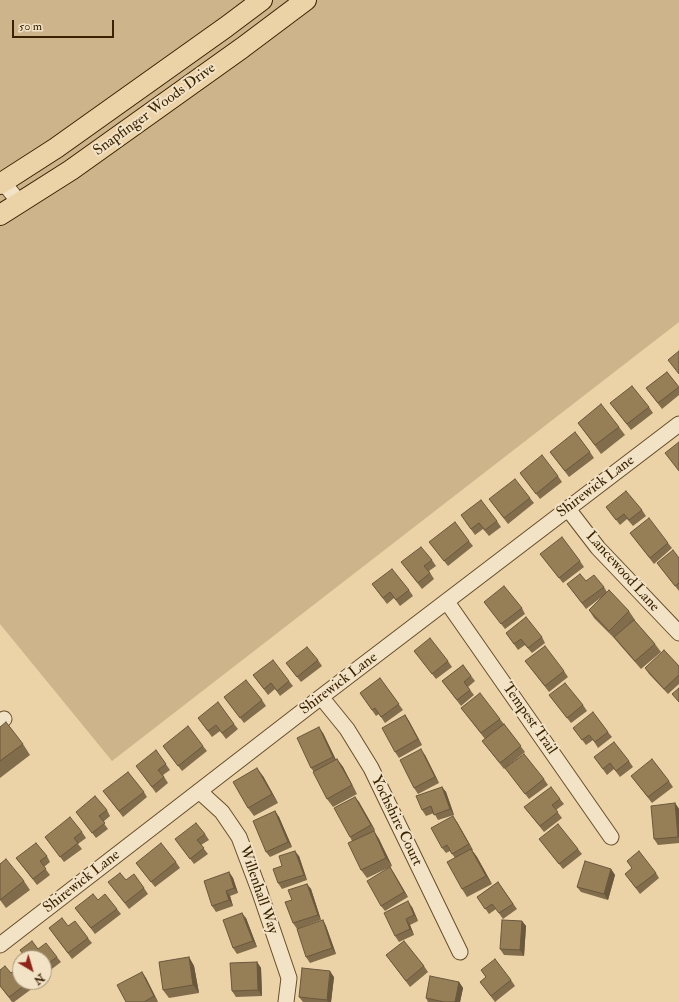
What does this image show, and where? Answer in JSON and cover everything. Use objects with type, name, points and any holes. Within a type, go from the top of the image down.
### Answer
[{"type":"main road","name":"Snapfinger Woods Drive","points":[[1,183],[56,148],[262,0]]},
{"type":"main road","name":"Snapfinger Woods Drive","points":[[0,215],[71,170],[306,0]]},
{"type":"street","points":[[1,183],[19,202]]},
{"type":"street","name":"Shirewick Lane","points":[[0,945],[679,424]]},
{"type":"street","name":"Lancewood Lane","points":[[568,509],[598,548],[679,633]]},
{"type":"street","name":"Tempest Trail","points":[[447,602],[612,837]]},
{"type":"street","name":"Yochshire Court","points":[[322,697],[347,730],[370,768],[460,952]]},
{"type":"street","name":"Willenhall Way","points":[[199,791],[222,812],[239,837],[289,978],[286,1002]]},
{"type":"shaded area","points":[[0,0],[679,0],[679,322],[112,761],[0,624]]},
{"type":"building","points":[[679,351],[679,374],[668,360]]},
{"type":"building","points":[[667,372],[679,387],[658,403],[646,388]]},
{"type":"building","points":[[632,386],[649,407],[627,424],[610,403]]},
{"type":"building","points":[[601,404],[619,427],[595,445],[578,423]]},
{"type":"building","points":[[575,432],[590,452],[565,471],[550,452]]},
{"type":"building","points":[[679,442],[679,471],[665,453]]},
{"type":"building","points":[[542,455],[558,476],[536,494],[520,473]]},
{"type":"building","points":[[515,479],[530,498],[504,518],[489,499]]},
{"type":"building","points":[[626,491],[642,510],[629,520],[624,514],[616,520],[606,507]]},
{"type":"building","points":[[481,500],[497,521],[485,530],[479,523],[471,529],[461,515]]},
{"type":"building","points":[[649,518],[668,543],[650,558],[630,533]]},
{"type":"building","points":[[455,522],[469,541],[444,561],[429,542]]},
{"type":"building","points":[[562,537],[580,561],[559,578],[540,554]]},
{"type":"building","points":[[421,547],[432,560],[424,566],[430,573],[418,583],[401,562]]},
{"type":"building","points":[[673,550],[679,558],[679,583],[675,586],[657,563]]},
{"type":"building","points":[[392,569],[409,590],[396,600],[390,592],[383,598],[372,584]]},
{"type":"building","points":[[580,574],[586,581],[594,575],[604,587],[582,603],[567,584]]},
{"type":"building","points":[[504,586],[522,608],[501,624],[484,602]]},
{"type":"building","points":[[609,590],[629,611],[609,631],[589,610]]},
{"type":"building","points":[[526,617],[542,637],[528,648],[521,639],[514,644],[506,633]]},
{"type":"building","points":[[634,620],[655,644],[635,661],[614,637]]},
{"type":"building","points":[[430,638],[448,661],[432,674],[414,651]]},
{"type":"building","points":[[545,646],[564,671],[545,686],[525,661]]},
{"type":"building","points":[[307,647],[318,660],[297,677],[286,663]]},
{"type":"building","points":[[664,650],[679,666],[679,675],[664,689],[645,668]]},
{"type":"building","points":[[273,660],[289,681],[277,691],[271,683],[264,689],[253,675]]},
{"type":"building","points":[[463,665],[471,676],[464,682],[470,690],[457,700],[442,681]]},
{"type":"building","points":[[380,678],[399,704],[381,717],[375,708],[372,710],[360,693]]},
{"type":"building","points":[[246,680],[262,700],[240,718],[224,697]]},
{"type":"building","points":[[565,683],[583,705],[567,718],[549,695]]},
{"type":"building","points":[[679,688],[679,702],[672,694]]},
{"type":"building","points":[[480,693],[500,719],[481,733],[461,708]]},
{"type":"building","points":[[218,702],[234,724],[222,733],[216,725],[208,731],[198,718]]},
{"type":"building","points":[[593,712],[608,732],[595,742],[589,735],[582,740],[573,728]]},
{"type":"building","points":[[405,715],[418,739],[395,752],[382,728]]},
{"type":"building","points":[[6,722],[23,744],[0,761],[0,727]]},
{"type":"building","points":[[504,724],[521,746],[500,763],[482,741]]},
{"type":"building","points":[[188,726],[203,746],[178,766],[163,746]]},
{"type":"building","points":[[319,727],[333,757],[311,768],[297,738]]},
{"type":"building","points":[[614,742],[629,761],[616,771],[610,763],[603,769],[594,757]]},
{"type":"building","points":[[421,749],[435,777],[414,788],[400,760]]},
{"type":"building","points":[[156,750],[166,764],[158,770],[164,777],[152,787],[136,766]]},
{"type":"building","points":[[524,754],[544,779],[525,794],[505,768]]},
{"type":"building","points":[[337,759],[352,785],[327,799],[313,772]]},
{"type":"building","points":[[652,759],[669,781],[648,797],[631,776]]},
{"type":"building","points":[[257,768],[272,794],[248,808],[233,782]]},
{"type":"building","points":[[128,772],[144,792],[119,811],[103,791]]},
{"type":"building","points":[[442,787],[450,809],[434,815],[431,806],[422,810],[416,796]]},
{"type":"building","points":[[551,787],[560,799],[552,805],[558,812],[540,826],[524,807]]},
{"type":"building","points":[[95,796],[107,810],[99,816],[105,823],[92,833],[76,812]]},
{"type":"building","points":[[355,797],[371,825],[350,837],[334,808]]},
{"type":"building","points":[[675,803],[678,837],[654,839],[651,806]]},
{"type":"building","points":[[275,811],[288,842],[266,852],[253,821]]},
{"type":"building","points":[[453,816],[469,844],[452,854],[447,845],[442,848],[431,828]]},
{"type":"building","points":[[70,817],[82,832],[74,838],[78,843],[60,857],[45,837]]},
{"type":"building","points":[[196,823],[205,834],[197,840],[204,848],[190,859],[175,839]]},
{"type":"building","points":[[558,824],[578,849],[559,864],[539,839]]},
{"type":"building","points":[[374,831],[386,858],[361,870],[348,843]]},
{"type":"building","points":[[36,843],[47,856],[40,861],[46,869],[33,879],[16,858]]},
{"type":"building","points":[[161,843],[176,862],[151,882],[136,863]]},
{"type":"building","points":[[471,849],[486,876],[462,889],[447,862]]},
{"type":"building","points":[[295,851],[304,875],[278,883],[273,869],[282,866],[279,856]]},
{"type":"building","points":[[639,851],[656,873],[636,888],[625,874],[632,868],[627,861]]},
{"type":"building","points":[[6,859],[24,881],[0,900],[0,864]]},
{"type":"building","points":[[585,861],[611,869],[604,894],[577,887]]},
{"type":"building","points":[[390,867],[404,892],[381,906],[367,881]]},
{"type":"building","points":[[229,872],[234,888],[226,891],[229,900],[212,906],[204,881]]},
{"type":"building","points":[[120,873],[126,880],[134,874],[144,888],[125,903],[108,882]]},
{"type":"building","points":[[498,882],[513,904],[499,913],[492,904],[485,909],[477,897]]},
{"type":"building","points":[[307,884],[318,915],[293,923],[285,902],[292,900],[288,890]]},
{"type":"building","points":[[93,894],[98,900],[105,894],[117,909],[91,928],[75,908]]},
{"type":"building","points":[[408,901],[414,915],[406,919],[410,929],[395,936],[384,913]]},
{"type":"building","points":[[242,913],[253,941],[233,948],[223,920]]},
{"type":"building","points":[[62,918],[68,926],[75,921],[88,938],[68,953],[49,928]]},
{"type":"building","points":[[323,920],[332,948],[306,957],[297,929]]},
{"type":"building","points":[[502,920],[522,921],[520,950],[500,949]]},
{"type":"building","points":[[32,941],[38,949],[46,943],[52,950],[20,950]]},
{"type":"building","points":[[404,941],[424,966],[406,981],[386,955]]},
{"type":"building","points":[[52,951],[57,957],[52,960]]},
{"type":"building","points":[[189,957],[193,985],[163,990],[159,962]]},
{"type":"building","points":[[495,959],[511,980],[491,996],[480,982],[486,977],[481,970]]},
{"type":"building","points":[[257,962],[258,990],[232,991],[230,963]]},
{"type":"building","points":[[5,966],[12,972],[12,990],[18,990],[9,997],[0,986],[0,970]]},
{"type":"building","points":[[302,968],[330,971],[327,1000],[299,997]]},
{"type":"building","points":[[142,972],[154,996],[144,1002],[126,1002],[117,985]]},
{"type":"building","points":[[430,976],[459,982],[455,1002],[444,1002],[426,998]]}]
